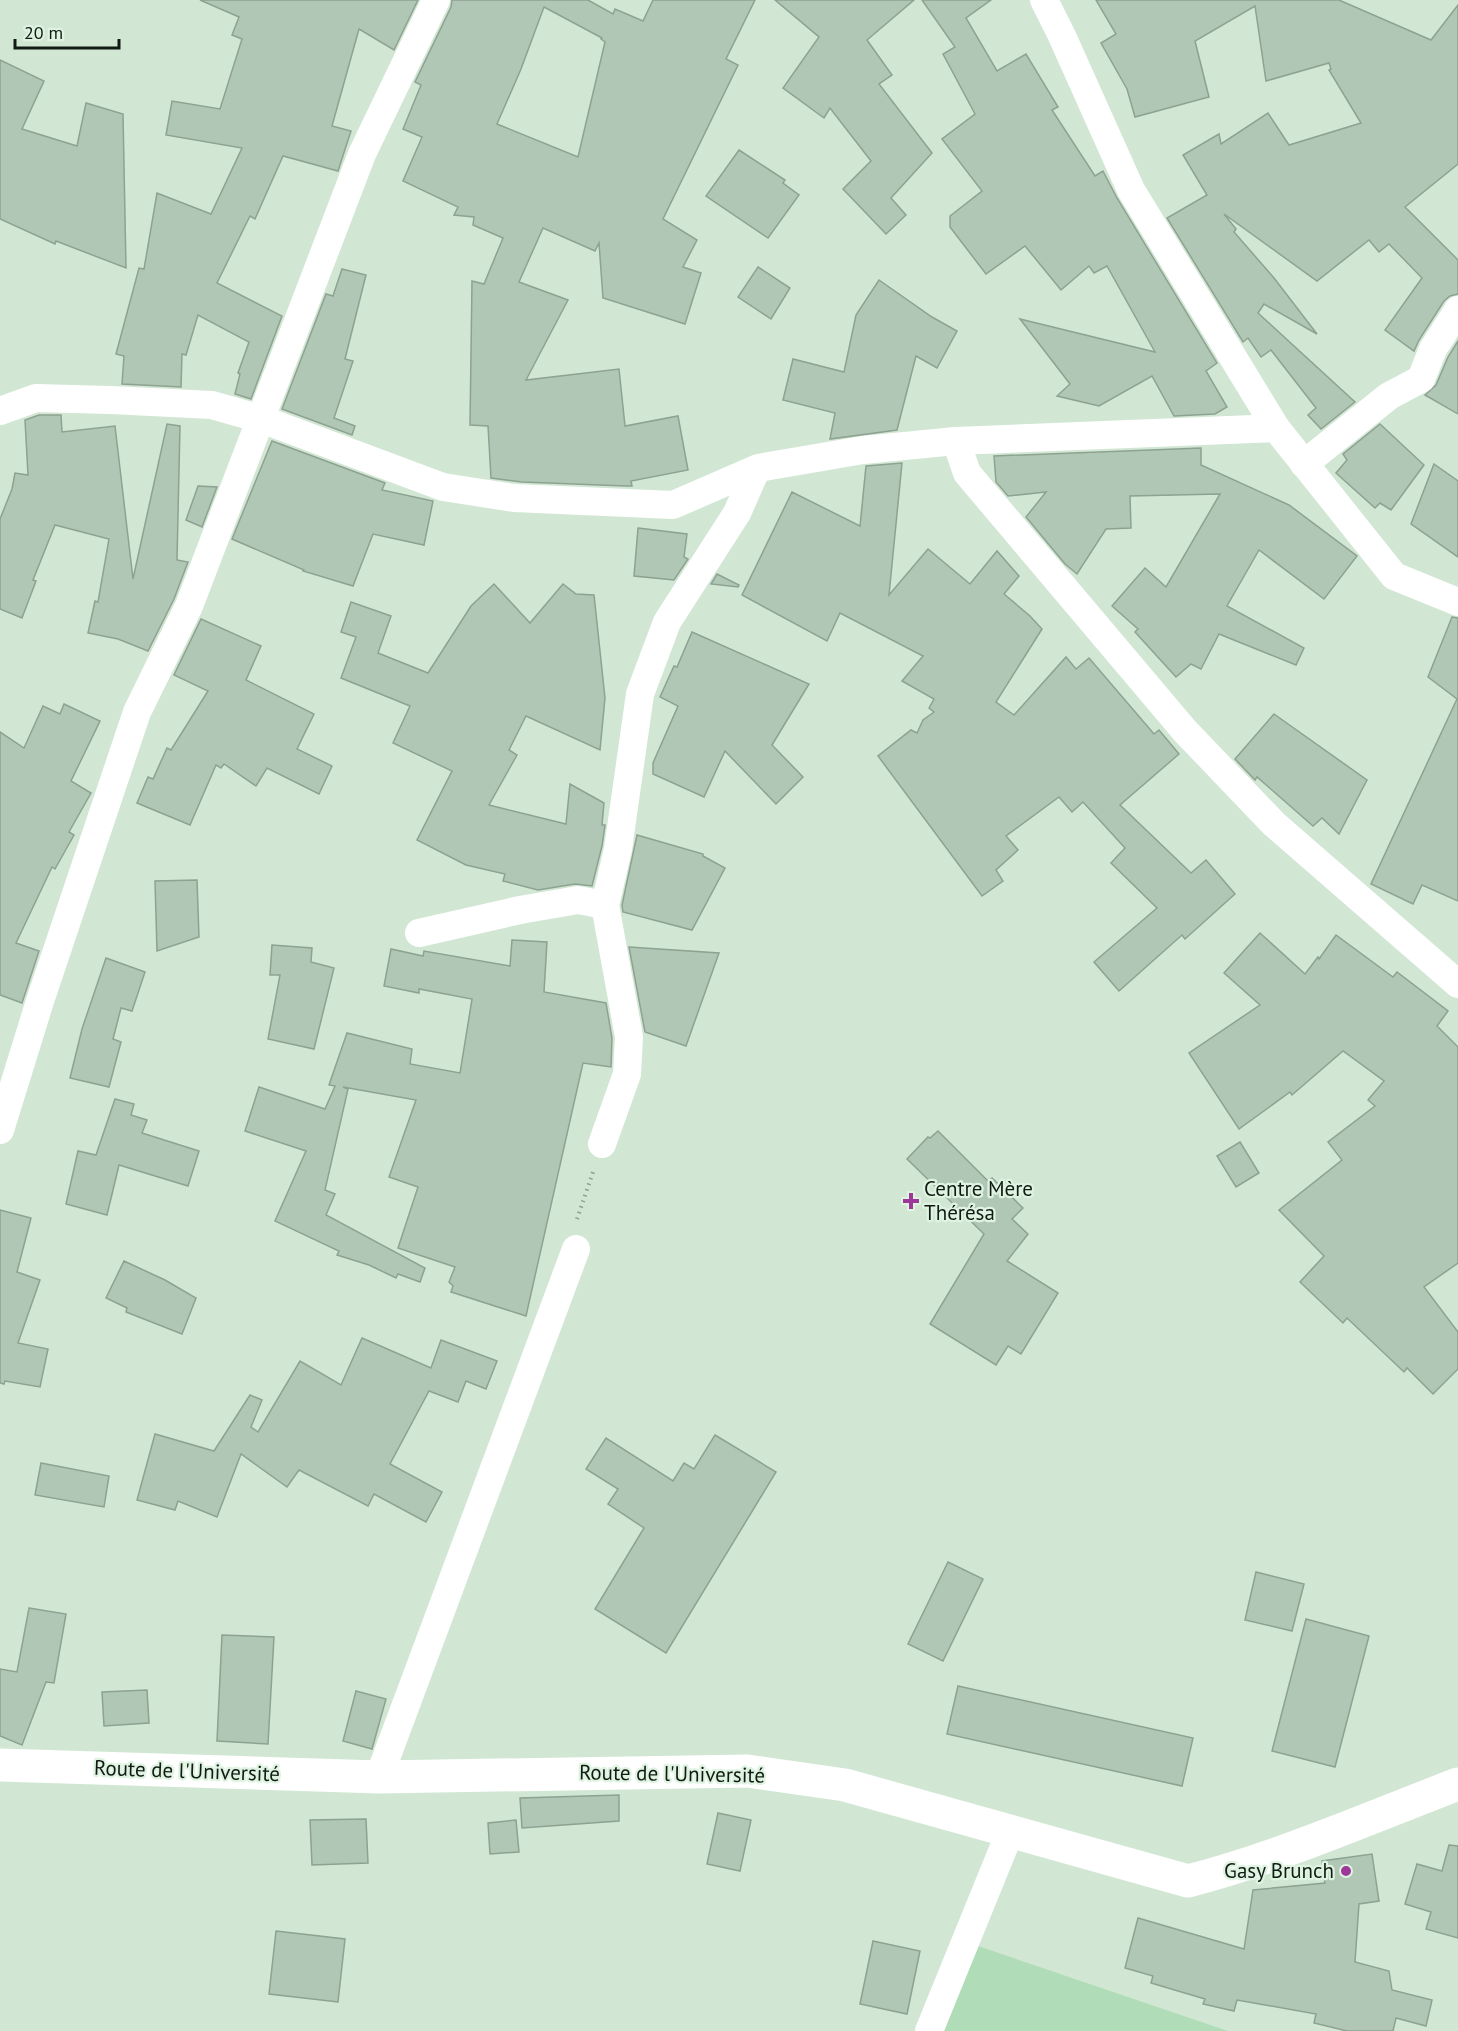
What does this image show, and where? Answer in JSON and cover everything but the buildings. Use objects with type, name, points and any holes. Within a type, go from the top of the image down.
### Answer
[{"type":"street","points":[[0,1130],[40,1001],[137,712],[189,606],[362,154],[436,0]]},
{"type":"street","points":[[1044,0],[1131,190],[1276,428],[1394,576],[1458,602]]},
{"type":"street","points":[[1304,464],[1389,396],[1421,379],[1433,349],[1458,310]]},
{"type":"street","points":[[0,411],[36,398],[212,405],[261,419],[443,487],[514,498],[673,505],[758,468],[863,450],[956,441],[1276,428]]},
{"type":"street","points":[[956,441],[967,473],[1185,731],[1274,824],[1458,984]]},
{"type":"street","points":[[602,1144],[627,1074],[629,1037],[605,905],[618,849],[640,694],[667,622],[737,513],[756,470]]},
{"type":"street","points":[[419,933],[520,910],[578,900],[605,905]]},
{"type":"street","points":[[379,1777],[576,1249]]},
{"type":"street","name":"Route de l'Université","points":[[0,1765],[379,1777],[747,1771],[845,1785],[1188,1881],[1278,1854],[1458,1784]]},
{"type":"street","points":[[929,2031],[1010,1832]]},
{"type":"path","points":[[576,1249],[574,1227],[602,1144]]},
{"type":"green space","points":[[978,1946],[1228,2031],[944,2031]]},
{"type":"place","name":"Centre Mère Thérésa","points":[[911,1201]]},
{"type":"place","name":"Gasy Brunch","points":[[1346,1871]]}]
